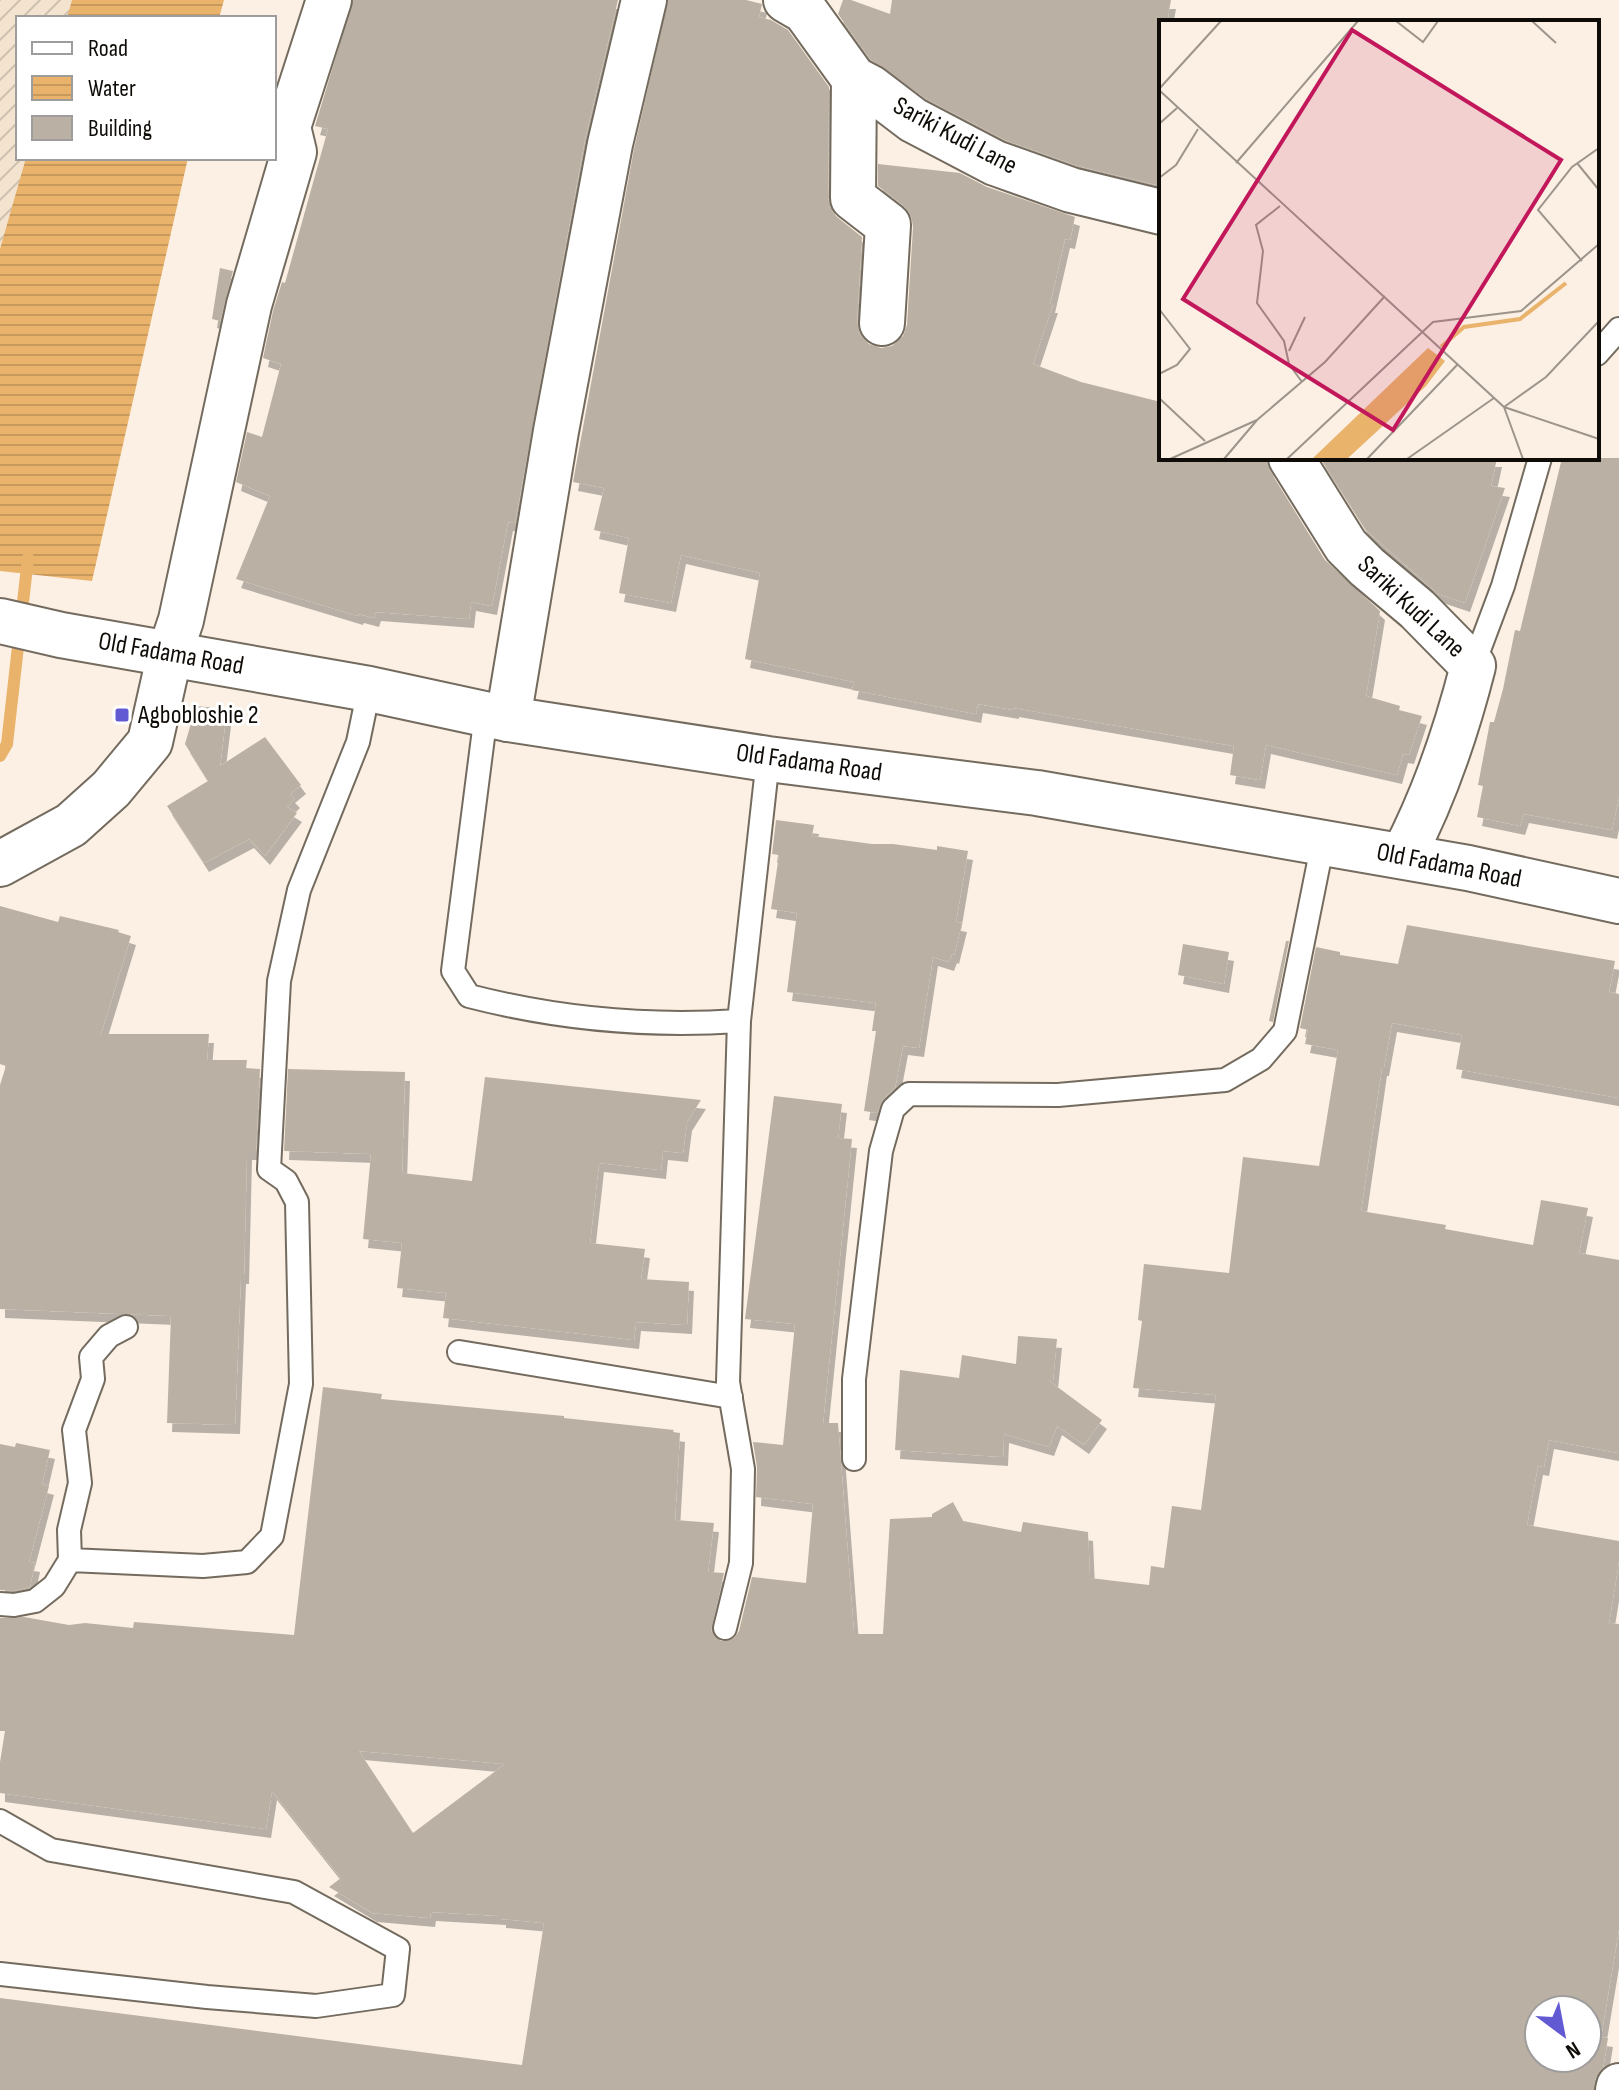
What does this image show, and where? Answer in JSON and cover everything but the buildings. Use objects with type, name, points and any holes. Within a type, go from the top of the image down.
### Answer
[{"type":"street","points":[[0,864],[71,825],[111,789],[150,742],[170,653],[181,620],[249,305],[294,152],[288,127],[329,0]]},
{"type":"street","points":[[497,716],[556,431],[610,144],[644,0]]},
{"type":"street","name":"Sariki Kudi Lane","points":[[786,0],[805,11],[854,79],[913,120],[995,163],[1071,190],[1159,212]]},
{"type":"street","points":[[854,79],[853,198],[888,225],[882,323]]},
{"type":"street","name":"Sariki Kudi Lane","points":[[1292,460],[1346,546],[1417,609],[1473,666],[1457,731],[1427,810],[1403,856]]},
{"type":"street","name":"Old Fadama Road","points":[[0,621],[61,635],[369,689],[497,716],[768,759],[1037,793],[1403,856],[1619,901]]},
{"type":"lane","points":[[1599,352],[1619,329]]},
{"type":"lane","points":[[1473,666],[1503,586],[1539,460]]},
{"type":"lane","points":[[70,1560],[203,1566],[247,1562],[272,1536],[301,1384],[297,1202],[286,1181],[269,1169],[279,981],[299,890],[358,742],[369,689]]},
{"type":"lane","points":[[497,716],[453,971],[469,996],[516,1008],[615,1022],[679,1025],[739,1021]]},
{"type":"lane","points":[[725,1628],[741,1563],[743,1469],[728,1382],[739,1021],[768,759]]},
{"type":"lane","points":[[854,1459],[854,1379],[881,1151],[893,1109],[909,1094],[1058,1095],[1225,1080],[1261,1059],[1285,1031],[1323,842]]},
{"type":"lane","points":[[0,1604],[35,1601],[54,1586],[70,1560],[69,1530],[80,1483],[74,1430],[93,1379],[91,1357],[109,1336],[126,1327]]},
{"type":"lane","points":[[459,1352],[731,1397]]},
{"type":"lane","points":[[0,1821],[51,1850],[294,1892],[398,1949],[393,1995],[316,2006],[0,1974]]},
{"type":"shaded area","points":[[0,0],[86,0],[82,16],[16,16],[16,160],[53,160],[0,413]]},
{"type":"water","points":[[72,0],[224,0],[220,16],[68,16]]},
{"type":"water","points":[[25,160],[188,160],[92,581],[0,571],[0,249]]},
{"type":"waterway","points":[[0,756],[7,744],[28,558]]},
{"type":"place","name":"Agbobloshie 2","points":[[122,715]]}]
